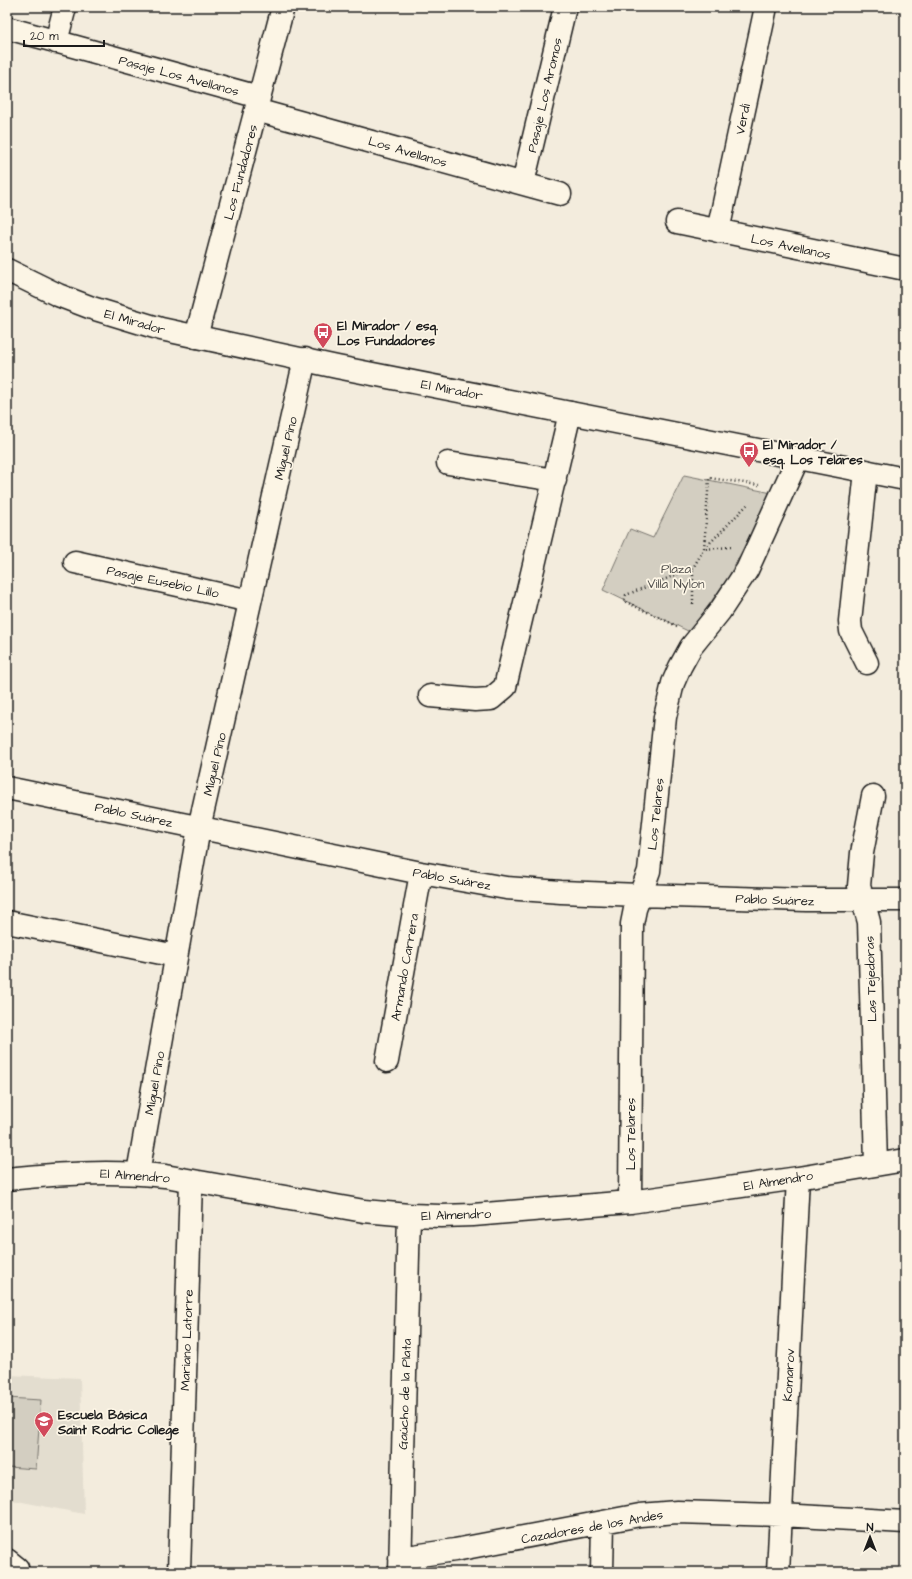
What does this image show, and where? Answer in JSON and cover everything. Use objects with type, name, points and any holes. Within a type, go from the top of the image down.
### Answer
[{"type":"street","points":[[56,42],[65,7]]},
{"type":"street","name":"Los Fundadores","points":[[196,337],[283,7]]},
{"type":"street","name":"Pasaje Los Aromos","points":[[523,183],[565,7]]},
{"type":"street","name":"Verdi","points":[[718,231],[766,7]]},
{"type":"street","name":"Pasaje Los Avellanos","points":[[7,28],[258,103]]},
{"type":"street","name":"Los Avellanos","points":[[258,103],[560,194]]},
{"type":"street","name":"Los Avellanos","points":[[677,222],[905,269]]},
{"type":"street","name":"El Mirador","points":[[7,270],[58,295],[92,308],[133,322],[196,337],[337,367],[905,479]]},
{"type":"street","name":"Miguel Pino","points":[[138,1173],[199,828],[305,359]]},
{"type":"street","points":[[430,696],[475,700],[491,699],[505,687],[570,413]]},
{"type":"street","name":"Los Telares","points":[[630,1202],[632,924],[635,909],[649,872],[668,700],[680,667],[698,638],[732,593],[747,570],[798,458]]},
{"type":"street","points":[[448,463],[555,480]]},
{"type":"street","points":[[866,471],[850,621],[851,631],[867,663]]},
{"type":"street","name":"Pasaje Eusebio Lillo","points":[[75,562],[250,601]]},
{"type":"street","name":"Pablo Suárez","points":[[7,788],[421,873],[506,888],[640,895],[863,901],[905,900]]},
{"type":"street","name":"Las Tejedoras","points":[[873,796],[860,871],[859,886],[869,922],[876,1164]]},
{"type":"street","name":"Armando Carrera","points":[[387,1061],[421,873]]},
{"type":"street","points":[[7,922],[176,956]]},
{"type":"street","name":"El Almendro","points":[[7,1179],[92,1172],[138,1173],[364,1211],[409,1216],[473,1215],[630,1202],[798,1178],[905,1160]]},
{"type":"street","name":"Komarov","points":[[778,1572],[798,1178]]},
{"type":"street","name":"Mariano Latorre","points":[[179,1572],[191,1181]]},
{"type":"street","name":"Gaúcho de la Plata","points":[[400,1565],[409,1216]]},
{"type":"street","name":"Cazadores de los Andes","points":[[400,1565],[455,1550],[640,1515],[677,1512],[781,1515],[905,1522]]},
{"type":"street","points":[[602,1572],[603,1522]]},
{"type":"street","points":[[7,1560],[17,1568],[16,1572]]},
{"type":"path","points":[[704,549],[709,478],[784,489]]},
{"type":"path","points":[[693,608],[693,568],[704,549],[750,502]]},
{"type":"path","points":[[704,549],[759,546]]},
{"type":"path","points":[[693,568],[626,594],[624,601],[683,629],[698,638]]},
{"type":"shaded area","name":"Escuela Básica Saint Rodric College","points":[[7,1375],[80,1378],[84,1514],[7,1499]]},
{"type":"green space","name":"Plaza Villa Nylon","points":[[684,475],[772,493],[729,576],[690,632],[603,590],[630,529],[653,538]]},
{"type":"green space","points":[[7,1398],[41,1400],[36,1469],[7,1467]]},
{"type":"place","name":"El Mirador / esq. Los Fundadores","points":[[323,349]]},
{"type":"place","name":"El Mirador / esq. Los Telares","points":[[749,468]]},
{"type":"place","name":"Escuela Básica Saint Rodric College","points":[[44,1438]]}]
